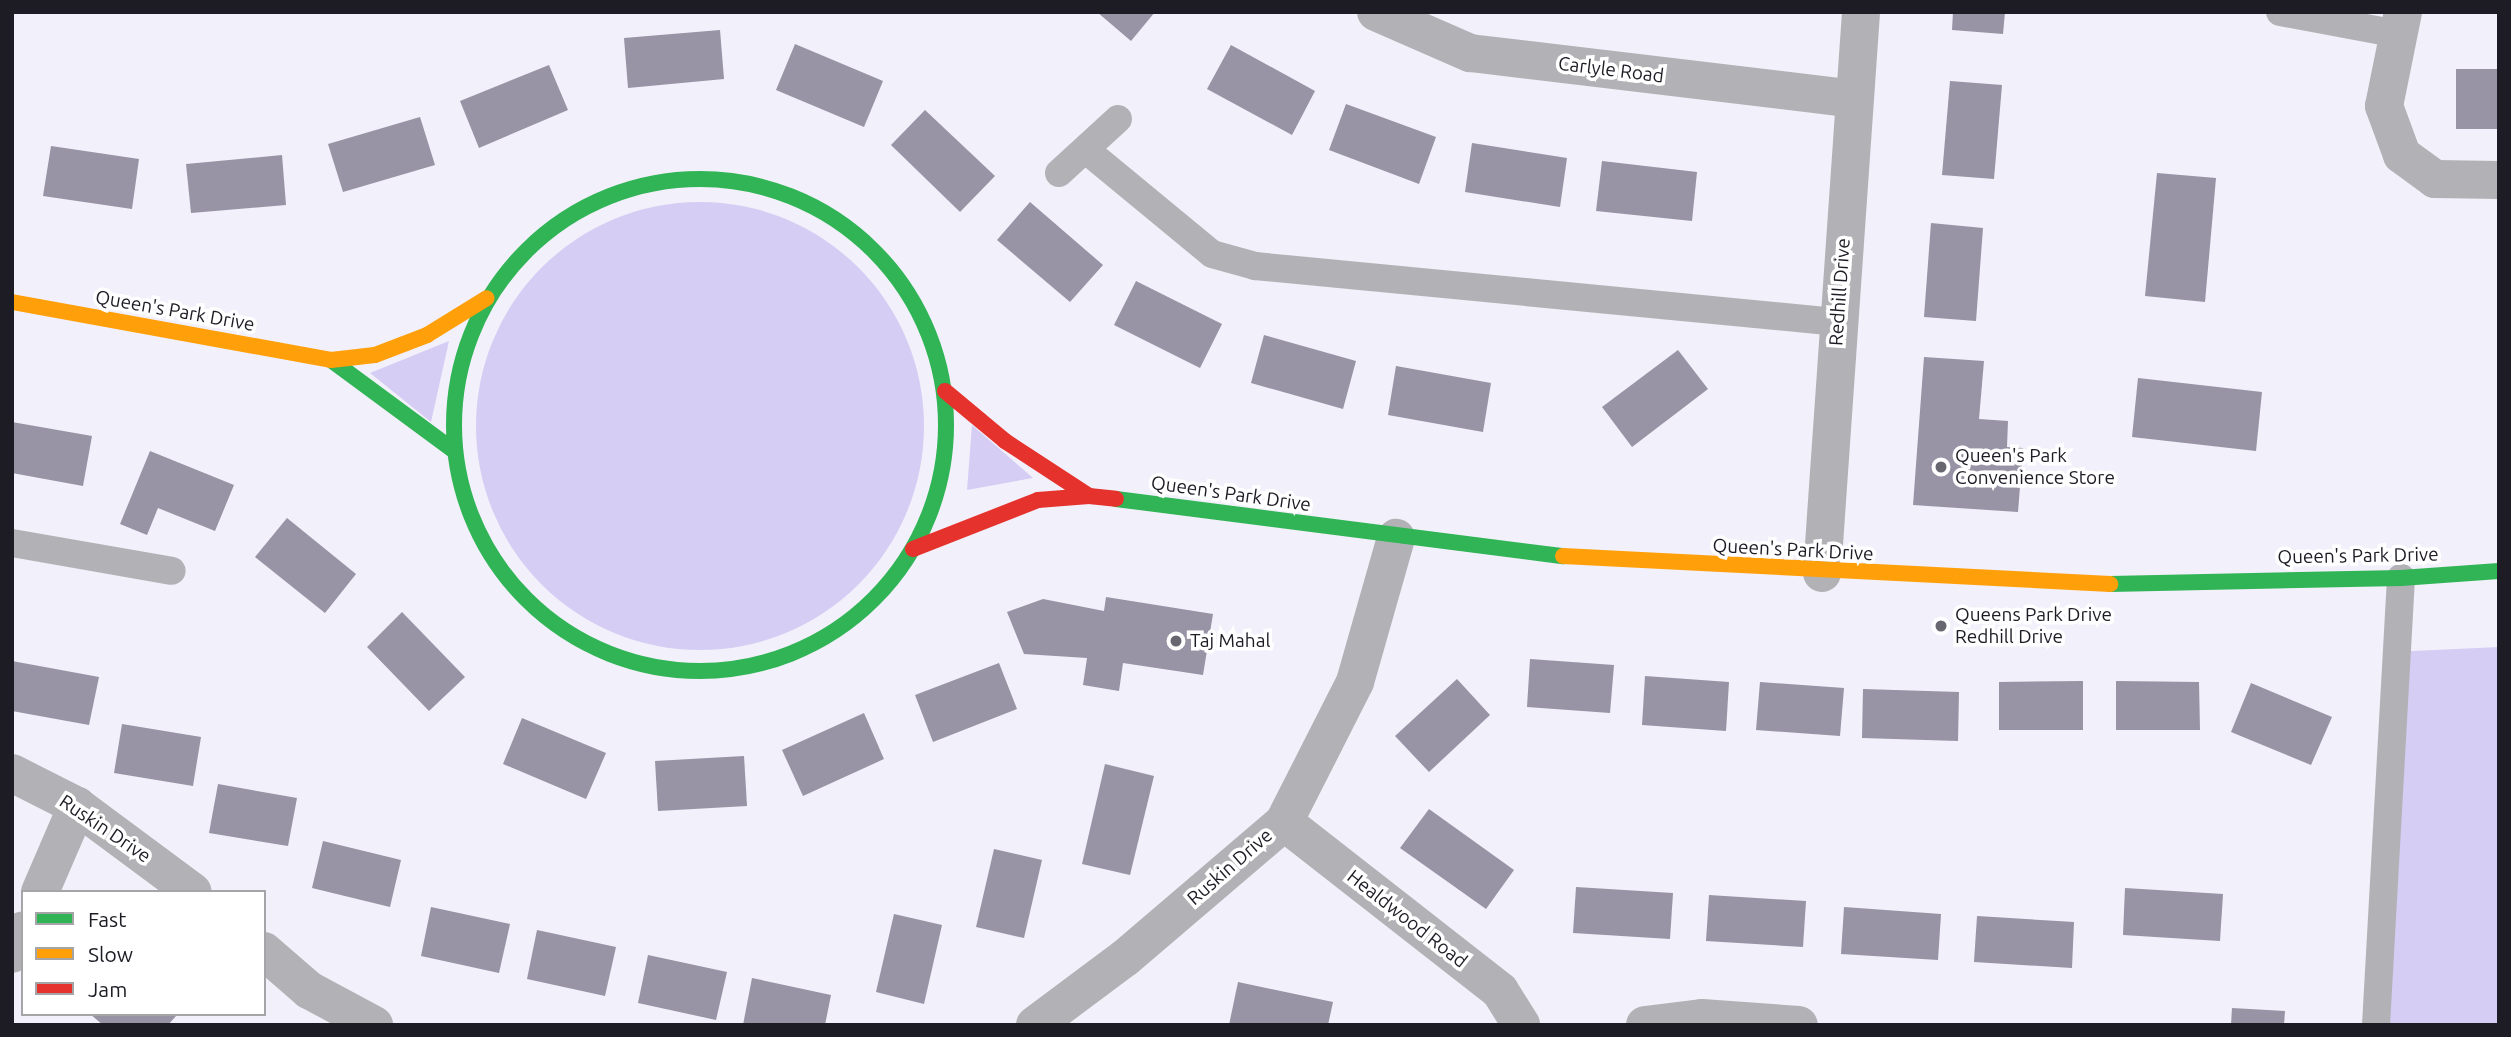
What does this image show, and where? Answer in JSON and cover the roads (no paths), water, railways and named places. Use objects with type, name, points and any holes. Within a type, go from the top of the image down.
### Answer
[{"type":"street","name":"Carlyle Road","points":[[1376,12],[1470,53],[1854,99]]},
{"type":"street","name":"Redhill Drive","points":[[1822,573],[1861,12]]},
{"type":"street","points":[[2400,23],[2384,106],[2402,155],[2435,179],[2499,180]]},
{"type":"street","name":"Queen's Park Drive","points":[[12,302],[331,360],[375,355],[427,335],[486,298],[537,237],[605,196],[682,178],[761,185],[833,216],[892,270],[931,338],[944,391],[946,445],[935,499],[913,549],[881,592],[840,628],[792,654],[739,668],[685,671],[631,662],[580,641],[518,592],[474,526],[453,450],[458,371],[486,298]]},
{"type":"street","name":"Queen's Park Drive","points":[[331,360],[453,450]]},
{"type":"street","name":"Queen's Park Drive","points":[[944,391],[1005,441],[1090,496]]},
{"type":"street","name":"Queen's Park Drive","points":[[913,549],[1020,506],[1090,496],[1396,538],[1600,561],[1822,573],[2100,584],[2401,578],[2499,571]]},
{"type":"street","name":"Ruskin Drive","points":[[1035,1025],[1125,958],[1283,822],[1355,682],[1396,538]]},
{"type":"street","name":"Ruskin Drive","points":[[12,773],[77,806],[190,890]]},
{"type":"street","points":[[41,890],[77,806]]},
{"type":"street","name":"Healdwood Road","points":[[1283,822],[1500,991],[1521,1025]]},
{"type":"street","points":[[12,954],[21,934]]},
{"type":"street","points":[[266,953],[309,990],[374,1025]]},
{"type":"street","points":[[1645,1025],[1702,1018],[1799,1025]]},
{"type":"lane","points":[[2280,12],[2400,23]]},
{"type":"lane","points":[[1059,173],[1118,119]]},
{"type":"lane","points":[[1086,150],[1212,254],[1255,265],[1838,322]]},
{"type":"lane","points":[[12,543],[172,571]]},
{"type":"lane","points":[[2376,1025],[2401,578]]},
{"type":"place","name":"Queen's Park Convenience Store","points":[[1941,467]]},
{"type":"place","name":"Queens Park Drive Redhill Drive","points":[[1941,626]]},
{"type":"place","name":"Taj Mahal","points":[[1176,641]]}]
